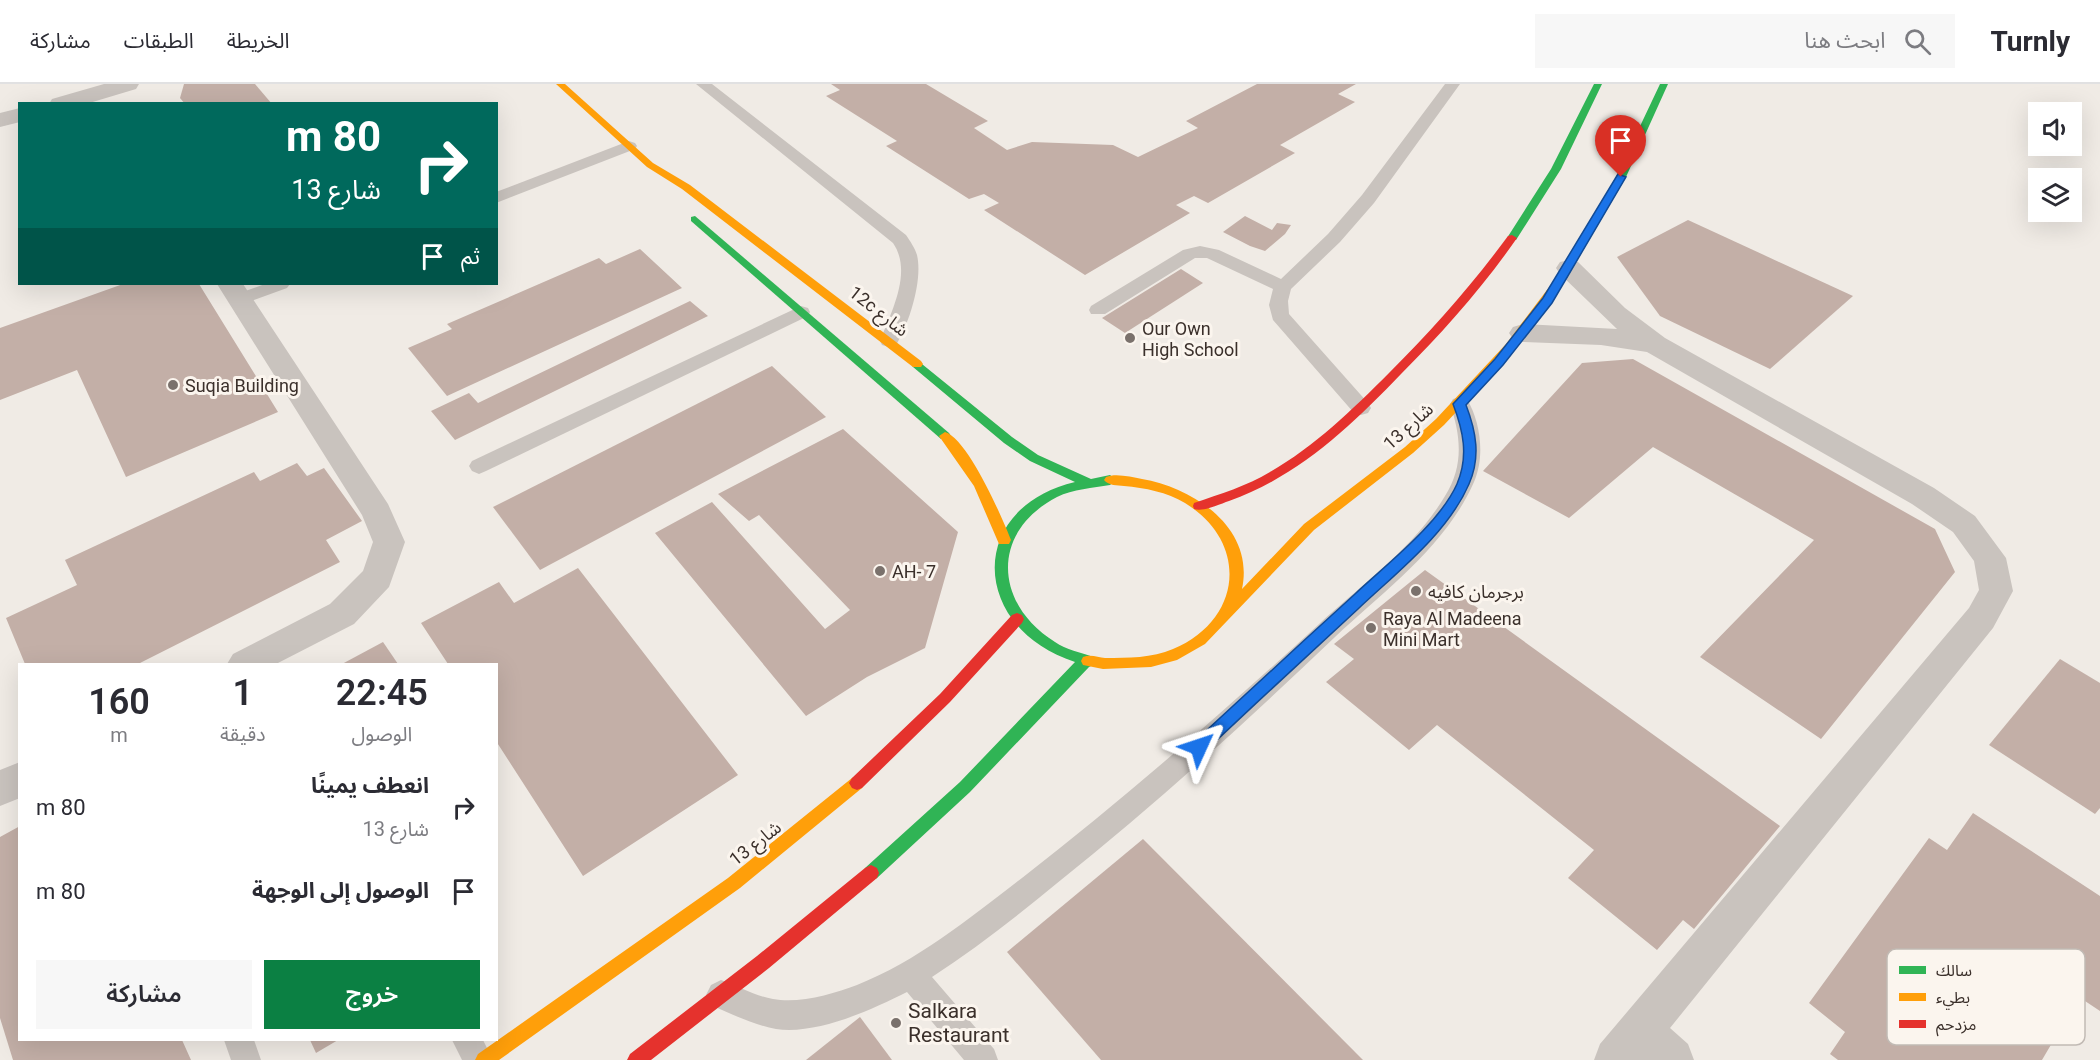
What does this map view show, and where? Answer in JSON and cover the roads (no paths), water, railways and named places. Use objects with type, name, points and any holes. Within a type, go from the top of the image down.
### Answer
[{"type":"street","points":[[74,102],[110,97],[128,84]]},
{"type":"street","name":"12c شارع","points":[[560,84],[650,165],[686,187],[889,341],[1008,440],[1042,462],[1086,482]]},
{"type":"street","points":[[1199,506],[1246,489],[1293,464],[1361,408],[1424,345],[1477,285],[1519,228],[1555,171],[1598,84]]},
{"type":"street","name":"شارع 13","points":[[1231,609],[1309,527],[1406,454],[1460,404],[1523,333],[1569,268],[1630,160],[1664,84]]},
{"type":"street","points":[[0,120],[18,116]]},
{"type":"street","name":"12c شارع","points":[[650,165],[665,189]]},
{"type":"street","points":[[683,208],[955,446],[984,487],[1004,540]]},
{"type":"street","points":[[1569,268],[1615,314],[1655,344],[1923,496],[1964,524],[1990,558],[1996,591],[1980,618],[1628,1046],[1672,1060]]},
{"type":"street","points":[[235,291],[377,512],[388,542],[377,578],[342,614],[247,663]]},
{"type":"street","points":[[1523,333],[1601,336],[1655,344]]},
{"type":"street","points":[[1134,481],[1179,494],[1199,506],[1214,519],[1235,553],[1238,582],[1231,609],[1211,634],[1198,645],[1173,657],[1145,663],[1116,665],[1086,660],[1059,651],[1035,636],[1017,619],[1005,600],[999,580],[998,559],[1004,540],[1022,513],[1036,503],[1068,487],[1086,482],[1134,481]]},
{"type":"street","name":"شارع 13","points":[[484,1060],[667,932],[814,820],[877,765],[929,715],[1017,619]]},
{"type":"street","points":[[636,1060],[809,926],[888,859],[1029,723],[1086,660]]},
{"type":"street","points":[[0,789],[18,780]]},
{"type":"lane","points":[[703,84],[898,237],[908,252],[910,270],[906,291],[889,341]]},
{"type":"lane","points":[[1361,408],[1280,316],[1278,306],[1283,287],[1334,238],[1368,199],[1454,84]]},
{"type":"lane","points":[[498,197],[629,146]]},
{"type":"lane","points":[[1098,310],[1189,254],[1200,251],[1213,254],[1283,287]]},
{"type":"lane","points":[[235,291],[274,285]]},
{"type":"lane","points":[[479,466],[801,312]]},
{"type":"lane","points":[[721,995],[777,1014],[816,1011],[855,1000],[910,973],[980,928],[1070,858],[1273,681],[1418,544],[1454,501],[1464,482],[1469,463],[1470,443],[1460,404]]},
{"type":"lane","points":[[910,973],[983,1060]]},
{"type":"lane","points":[[239,1041],[246,1060]]},
{"type":"lane","points":[[468,1041],[478,1060]]},
{"type":"place","name":"Our Own High School","points":[[1130,338]]},
{"type":"place","name":"Suqia Building","points":[[173,385]]},
{"type":"place","name":"AH- 7","points":[[880,571]]},
{"type":"place","name":"برجرمان كافيه","points":[[1416,591]]},
{"type":"place","name":"Raya Al Madeena Mini Mart","points":[[1371,628]]},
{"type":"place","name":"Salkara Restaurant","points":[[896,1023]]}]
